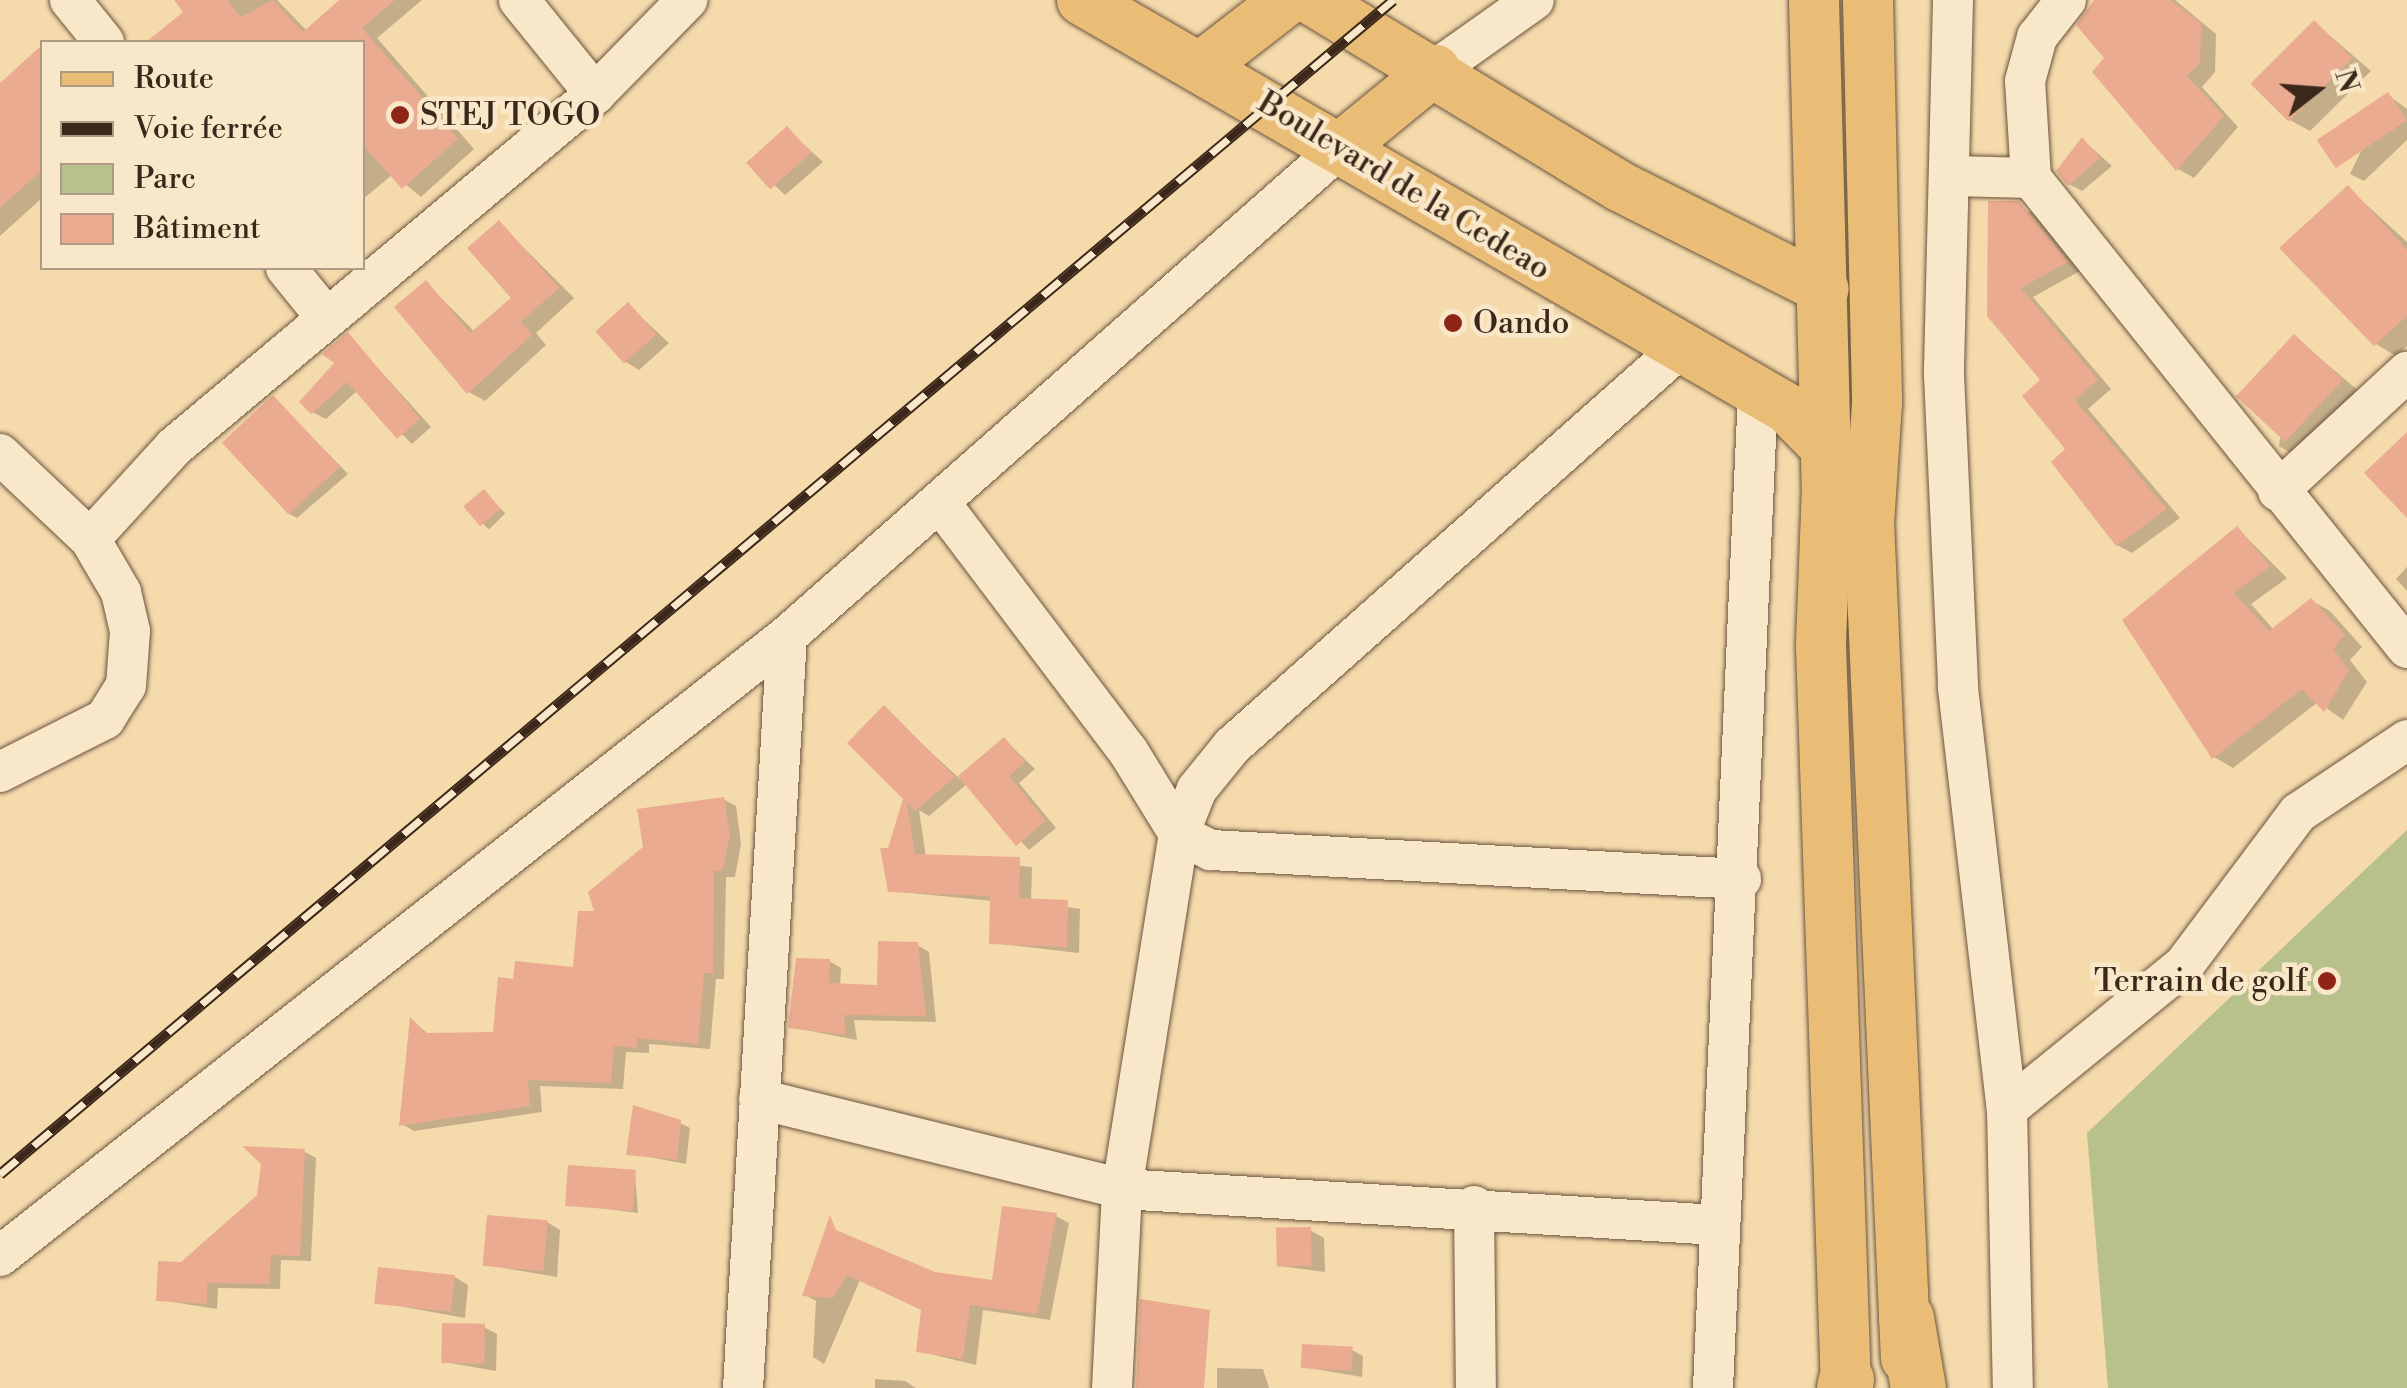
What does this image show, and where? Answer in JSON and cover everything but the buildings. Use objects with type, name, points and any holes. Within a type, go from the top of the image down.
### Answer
[{"type":"highway","points":[[1906,1318],[1918,1388]]},
{"type":"main road","name":"Boulevard de la Cedeao","points":[[1082,0],[1341,147],[1677,351],[1758,392],[1825,438]]},
{"type":"main road","points":[[1202,66],[1287,0]]},
{"type":"main road","points":[[1312,0],[1436,70],[1619,186],[1824,289]]},
{"type":"main road","points":[[1814,0],[1824,289],[1821,646],[1845,1385]]},
{"type":"main road","points":[[1868,0],[1877,403],[1869,522],[1906,1318],[1905,1388]]},
{"type":"main road","points":[[1341,147],[1436,70]]},
{"type":"main road","points":[[1824,289],[1837,346],[1877,403]]},
{"type":"main road","points":[[1825,438],[1869,522]]},
{"type":"street","points":[[70,0],[102,40]]},
{"type":"street","points":[[520,0],[596,94]]},
{"type":"street","points":[[90,538],[174,448],[325,316],[596,94],[687,0]]},
{"type":"street","points":[[1436,70],[1534,0]]},
{"type":"street","points":[[1953,0],[1953,176],[1944,375],[1958,688],[2008,1109],[2013,1388]]},
{"type":"street","points":[[2066,0],[2037,37],[2025,81],[2031,178],[2407,648]]},
{"type":"street","points":[[0,1256],[788,636],[1341,147]]},
{"type":"street","points":[[1953,176],[2031,178]]},
{"type":"street","points":[[288,270],[325,316]]},
{"type":"street","points":[[1112,1388],[1122,1189],[1179,834],[1211,765],[1677,351]]},
{"type":"street","points":[[2278,491],[2407,372]]},
{"type":"street","points":[[1713,1388],[1718,1226],[1741,879],[1758,392]]},
{"type":"street","points":[[0,454],[90,538],[121,592],[130,631],[126,686],[105,719],[0,772]]},
{"type":"street","points":[[941,504],[1128,751],[1179,834],[1244,858],[1741,879]]},
{"type":"street","points":[[743,1388],[788,636]]},
{"type":"street","points":[[2008,1109],[2184,965],[2298,814],[2407,740]]},
{"type":"street","points":[[759,1099],[1122,1189],[1474,1206],[1718,1226]]},
{"type":"street","points":[[1474,1206],[1476,1388]]},
{"type":"green space","name":"Terrain de golf","points":[[2407,830],[2407,1388],[2108,1388],[2087,1133]]},
{"type":"railway","points":[[0,1174],[1393,0]]},
{"type":"place","name":"STEJ TOGO","points":[[400,115]]},
{"type":"place","name":"Oando","points":[[1453,323]]},
{"type":"place","name":"Terrain de golf","points":[[2327,981]]}]
